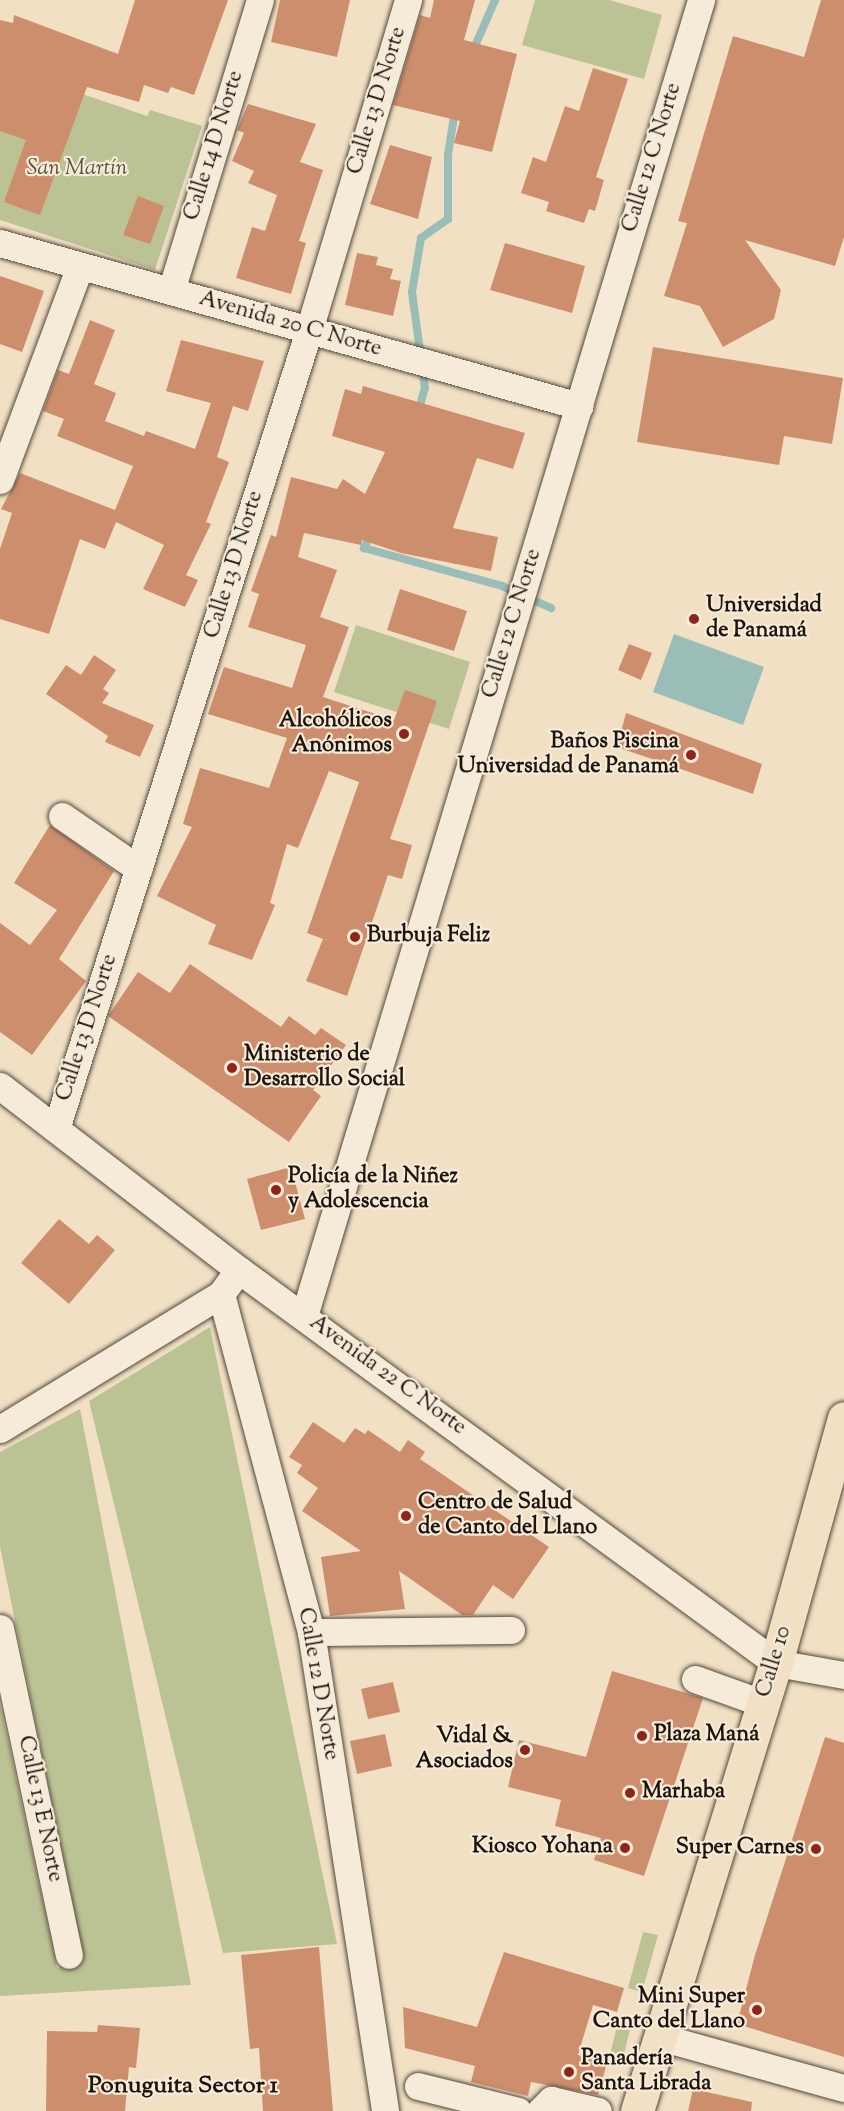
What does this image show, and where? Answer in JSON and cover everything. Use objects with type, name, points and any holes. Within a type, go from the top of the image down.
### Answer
[{"type":"main road","name":"Calle 10","points":[[637,2111],[776,1663],[844,1418]]},
{"type":"street","name":"Calle 14 D Norte","points":[[171,291],[260,0]]},
{"type":"street","name":"Calle 13 D Norte","points":[[56,1129],[309,330],[408,0]]},
{"type":"street","name":"Calle 12 C Norte","points":[[304,1316],[701,0]]},
{"type":"street","name":"Avenida 20 C Norte","points":[[0,243],[579,406]]},
{"type":"street","points":[[0,480],[80,266]]},
{"type":"street","points":[[62,816],[139,869]]},
{"type":"street","name":"Avenida 22 C Norte","points":[[0,1086],[239,1270],[776,1663]]},
{"type":"street","points":[[0,1429],[221,1294],[239,1270]]},
{"type":"street","name":"Calle 12 D Norte","points":[[221,1294],[311,1632],[385,2111]]},
{"type":"street","name":"Calle 13 E Norte","points":[[0,1628],[6,1681],[69,1955]]},
{"type":"street","points":[[311,1632],[511,1630]]},
{"type":"street","points":[[776,1663],[844,1675]]},
{"type":"street","points":[[695,1679],[762,1703]]},
{"type":"street","points":[[660,2037],[844,2088]]},
{"type":"street","points":[[418,2086],[518,2111]]},
{"type":"street","points":[[540,2111],[551,2100],[598,2111]]},
{"type":"green space","points":[[535,0],[609,0],[662,15],[644,79],[522,45]]},
{"type":"green space","name":"San Martín","points":[[0,66],[147,116],[150,110],[202,126],[155,270],[0,220]]},
{"type":"green space","points":[[356,625],[470,662],[449,729],[334,692]]},
{"type":"green space","points":[[210,1327],[337,1944],[223,1953],[89,1401]]},
{"type":"green space","points":[[80,1409],[191,1985],[0,1996],[0,1704],[57,1968],[84,1959],[0,1547],[0,1452]]},
{"type":"green space","points":[[643,1932],[658,1935],[642,1992],[628,1988]]},
{"type":"green space","points":[[619,2018],[632,2021],[622,2062],[609,2059]]},
{"type":"water","points":[[674,634],[764,667],[743,725],[653,692]]},
{"type":"building","points":[[135,0],[228,0],[194,95],[171,87],[168,93],[144,85],[139,102],[87,87],[40,215],[4,202],[26,140],[0,131],[0,20],[13,23],[14,15],[118,54]]},
{"type":"building","points":[[280,0],[350,0],[337,57],[271,42]]},
{"type":"building","points":[[434,0],[475,0],[464,40],[517,54],[492,152],[454,143],[460,121],[393,105],[420,15],[430,18]]},
{"type":"building","points":[[821,0],[844,0],[844,237],[835,266],[745,240],[781,290],[774,319],[723,347],[700,306],[664,296],[687,223],[678,221],[733,36],[804,57]]},
{"type":"building","points":[[593,68],[628,79],[596,177],[604,180],[595,211],[589,209],[584,223],[546,211],[549,202],[521,193],[533,157],[546,162],[565,106],[579,111]]},
{"type":"building","points":[[248,104],[316,124],[300,162],[323,170],[299,241],[306,243],[291,294],[236,278],[252,227],[265,231],[277,195],[248,183],[254,171],[232,161],[244,133],[237,130]]},
{"type":"building","points":[[390,145],[432,157],[418,219],[370,204]]},
{"type":"building","points":[[138,196],[164,206],[150,244],[123,235]]},
{"type":"building","points":[[505,243],[585,266],[572,313],[490,290]]},
{"type":"building","points":[[357,253],[378,257],[376,265],[393,269],[390,279],[401,281],[393,316],[345,305]]},
{"type":"building","points":[[0,276],[44,291],[22,352],[0,344]]},
{"type":"building","points":[[90,320],[115,330],[94,384],[116,393],[105,421],[144,436],[146,431],[195,449],[211,403],[166,391],[181,340],[264,361],[248,411],[233,406],[217,457],[229,462],[206,522],[211,524],[186,575],[198,580],[185,607],[143,589],[164,545],[116,522],[105,549],[80,539],[49,634],[0,619],[0,549],[12,513],[1,509],[20,473],[115,510],[133,466],[57,436],[64,419],[43,411],[58,370],[69,374]]},
{"type":"building","points":[[653,347],[843,378],[832,444],[784,436],[779,465],[637,442]]},
{"type":"building","points":[[363,386],[525,433],[513,469],[477,458],[453,528],[498,537],[491,571],[401,553],[362,540],[361,545],[304,533],[298,557],[337,570],[320,617],[349,627],[323,697],[394,720],[405,690],[437,701],[390,839],[412,845],[402,879],[388,875],[347,996],[306,981],[323,939],[307,933],[359,782],[329,771],[298,848],[287,844],[270,903],[275,905],[252,960],[208,944],[216,925],[157,896],[192,827],[183,824],[200,768],[269,788],[287,738],[208,714],[224,667],[292,688],[306,645],[248,627],[259,594],[251,591],[271,535],[276,537],[291,477],[337,489],[343,479],[365,494],[385,452],[332,436],[345,389],[361,394]]},
{"type":"building","points":[[400,589],[467,611],[454,651],[387,630]]},
{"type":"building","points":[[629,644],[652,653],[641,680],[618,670]]},
{"type":"building","points":[[94,655],[116,670],[103,689],[109,693],[102,703],[154,725],[140,757],[105,742],[108,736],[46,694],[66,665],[81,675]]},
{"type":"building","name":"Baños Piscina Universidad de Panamá","points":[[626,713],[762,764],[753,794],[617,747]]},
{"type":"building","points":[[50,825],[114,871],[59,959],[86,981],[32,1055],[0,1032],[0,923],[30,945],[57,910],[14,883]]},
{"type":"building","points":[[190,964],[281,1027],[289,1016],[315,1035],[321,1028],[346,1045],[313,1090],[321,1096],[289,1142],[108,1016],[138,972],[170,993]]},
{"type":"building","points":[[291,1167],[305,1219],[261,1230],[247,1179]]},
{"type":"building","points":[[59,1219],[89,1244],[97,1235],[115,1250],[69,1304],[21,1263]]},
{"type":"building","name":"Centro de Salud de Canto del Llano","points":[[313,1422],[344,1443],[355,1428],[365,1434],[368,1430],[400,1452],[408,1440],[425,1452],[420,1459],[549,1547],[513,1599],[493,1585],[473,1615],[462,1615],[399,1571],[405,1609],[330,1616],[321,1557],[361,1551],[302,1511],[318,1488],[297,1473],[302,1465],[289,1457]]},
{"type":"building","points":[[612,1671],[703,1698],[644,1876],[594,1860],[601,1838],[555,1826],[561,1800],[508,1787],[519,1740],[586,1757]]},
{"type":"building","points":[[393,1682],[400,1712],[368,1719],[361,1689]]},
{"type":"building","points":[[385,1734],[392,1766],[357,1774],[350,1741]]},
{"type":"building","name":"Super Carnes","points":[[825,1737],[844,1743],[844,2057],[737,2024],[755,1955]]},
{"type":"building","points":[[319,1947],[333,2111],[263,2111],[259,2048],[250,2049],[241,1955]]},
{"type":"building","points":[[504,1952],[624,1988],[617,2012],[593,2005],[578,2055],[607,2063],[598,2095],[531,2082],[528,2096],[471,2082],[475,2066],[405,2048],[403,2007],[477,2027]]},
{"type":"building","points":[[98,2025],[140,2028],[136,2068],[129,2067],[125,2111],[46,2111],[47,2031],[97,2032]]},
{"type":"building","points":[[693,2089],[752,2102],[751,2111],[688,2111]]},
{"type":"waterway","points":[[472,53],[495,0]]},
{"type":"waterway","points":[[421,358],[412,292],[421,238],[448,219],[448,155],[455,110]]},
{"type":"waterway","points":[[418,412],[425,388],[422,367]]},
{"type":"waterway","points":[[371,533],[364,548],[502,586],[551,608]]},
{"type":"place","name":"Universidad de Panamá","points":[[694,619]]},
{"type":"place","name":"Alcohólicos Anónimos","points":[[404,734]]},
{"type":"place","name":"Baños Piscina Universidad de Panamá","points":[[691,755]]},
{"type":"place","name":"Burbuja Feliz","points":[[355,937]]},
{"type":"place","name":"Ministerio de Desarrollo Social","points":[[232,1068]]},
{"type":"place","name":"Policía de la Niñez y Adolescencia","points":[[276,1190]]},
{"type":"place","name":"Centro de Salud de Canto del Llano","points":[[406,1516]]},
{"type":"place","name":"Plaza Maná","points":[[642,1736]]},
{"type":"place","name":"Vidal & Asociados","points":[[525,1750]]},
{"type":"place","name":"Marhaba","points":[[630,1793]]},
{"type":"place","name":"Kiosco Yohana","points":[[625,1848]]},
{"type":"place","name":"Super Carnes","points":[[816,1849]]},
{"type":"place","name":"Mini Super Canto del Llano","points":[[757,2010]]},
{"type":"place","name":"Panadería Santa Librada","points":[[569,2072]]},
{"type":"district","name":"Ponuguita Sector 1","points":[[183,2087]]}]
